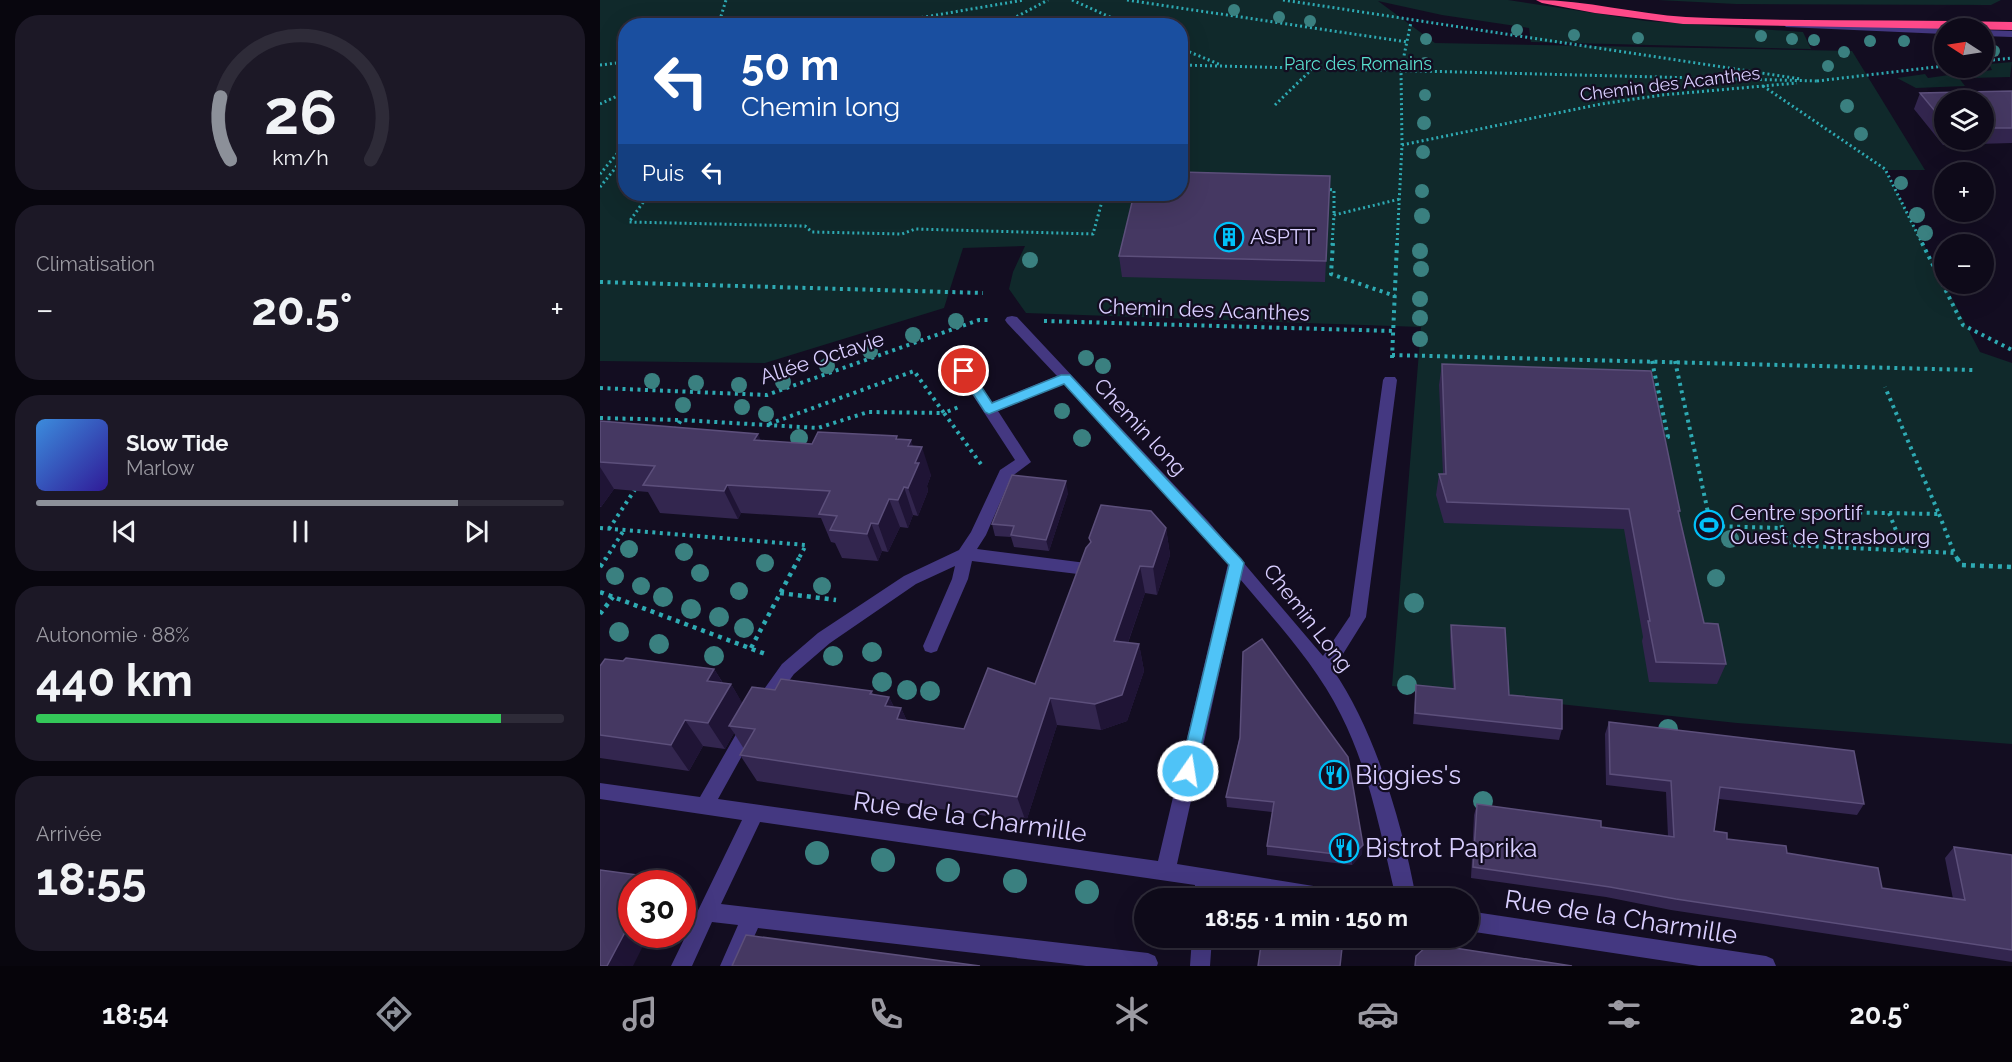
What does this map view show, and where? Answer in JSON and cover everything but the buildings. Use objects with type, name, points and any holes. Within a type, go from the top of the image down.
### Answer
[{"type":"highway","points":[[1542,0],[1651,17],[1760,23],[1920,23],[2012,26]]},
{"type":"highway","points":[[1571,0],[1647,9],[1730,15],[2012,16]]},
{"type":"street","points":[[1760,23],[1934,31]]},
{"type":"street","points":[[1994,33],[2012,34]]},
{"type":"street","name":"Chemin long","points":[[1012,320],[1236,563]]},
{"type":"street","points":[[931,646],[960,579],[965,554],[978,535],[1005,474],[1024,462],[964,371]]},
{"type":"street","points":[[985,403],[1066,378]]},
{"type":"street","points":[[1324,669],[1358,617],[1390,380]]},
{"type":"street","points":[[705,805],[765,699],[793,664],[824,638],[910,580],[965,554],[1086,570]]},
{"type":"street","name":"Chemin Long","points":[[1236,563],[1324,669],[1349,713],[1368,760],[1387,819],[1404,888]]},
{"type":"street","name":"Chemin Long","points":[[1165,872],[1236,563]]},
{"type":"street","name":"Rue de la Charmille","points":[[600,791],[1272,888]]},
{"type":"street","points":[[681,966],[755,812]]},
{"type":"street","points":[[1204,888],[1205,877]]},
{"type":"street","points":[[707,912],[1148,963]]},
{"type":"street","points":[[730,966],[752,918]]},
{"type":"street","name":"Rue de la Charmille","points":[[1479,923],[1766,966]]},
{"type":"street","points":[[1200,966],[1201,948]]},
{"type":"path","points":[[720,18],[726,0]]},
{"type":"path","points":[[919,18],[1024,0]]},
{"type":"path","points":[[1014,18],[1048,0]]},
{"type":"path","points":[[1072,0],[1112,18]]},
{"type":"path","points":[[1126,0],[1407,42]]},
{"type":"path","points":[[1283,0],[1411,22],[1819,81]]},
{"type":"path","points":[[1390,380],[1402,145],[1401,70],[1411,22]]},
{"type":"path","points":[[1188,51],[1223,66]]},
{"type":"path","points":[[1994,60],[2012,58]]},
{"type":"path","points":[[600,65],[618,63]]},
{"type":"path","points":[[1188,65],[1819,81]]},
{"type":"path","name":"Chemin des Acanthes","points":[[1402,145],[1601,104],[1662,95],[1819,81],[1934,67]]},
{"type":"path","points":[[1275,105],[1314,68]]},
{"type":"path","points":[[1762,86],[1885,169],[1963,326],[2012,350]]},
{"type":"path","points":[[600,104],[618,96]]},
{"type":"path","points":[[600,174],[618,153]]},
{"type":"path","points":[[600,187],[618,166]]},
{"type":"path","points":[[1323,189],[1334,190],[1331,274],[1395,296]]},
{"type":"path","points":[[1334,215],[1400,199]]},
{"type":"path","points":[[644,201],[629,222],[805,226],[812,232],[902,234],[915,229],[1093,234],[1102,201]]},
{"type":"path","points":[[600,282],[983,293]]},
{"type":"path","name":"Allée Octavie","points":[[600,388],[767,395],[980,320],[1012,320]]},
{"type":"path","name":"Chemin des Acanthes","points":[[1012,320],[1394,331]]},
{"type":"path","points":[[1392,355],[1973,370]]},
{"type":"path","points":[[1652,361],[1668,437],[1655,436]]},
{"type":"path","points":[[1675,362],[1711,526],[1782,528]]},
{"type":"path","points":[[765,425],[914,371],[988,473]]},
{"type":"path","points":[[1885,387],[1961,566],[2012,567]]},
{"type":"path","points":[[600,418],[818,428],[868,412],[944,413],[985,403]]},
{"type":"path","points":[[674,430],[681,420]]},
{"type":"path","points":[[609,529],[642,479]]},
{"type":"path","points":[[1939,514],[1779,511],[1782,528],[1789,545],[1954,553]]},
{"type":"path","points":[[1889,513],[1904,550]]},
{"type":"path","points":[[600,528],[806,545],[751,648]]},
{"type":"path","points":[[600,567],[624,530]]},
{"type":"path","points":[[600,592],[793,664]]},
{"type":"path","points":[[780,593],[875,604]]},
{"type":"path","points":[[600,614],[613,597]]},
{"type":"green space","name":"Centre sportif Ouest de Strasbourg","points":[[600,0],[1508,0],[1646,21],[1803,32],[1811,49],[1531,42],[1529,28],[1442,15],[1378,1],[1435,43],[1852,51],[1925,170],[1885,170],[1934,264],[1934,294],[1950,294],[1980,352],[2012,363],[2012,744],[1737,723],[1392,686],[1421,327],[1026,313],[1009,289],[1013,272],[1025,246],[963,248],[944,308],[765,363],[600,361]]},
{"type":"green space","points":[[1658,0],[2001,0],[1991,5],[1736,4]]},
{"type":"green space","points":[[2012,62],[2010,77],[1994,77],[1994,64]]},
{"type":"green space","points":[[1925,74],[1928,78],[1959,78],[1965,86],[1916,88],[1897,78]]},
{"type":"place","name":"ASPTT","points":[[1229,237]]},
{"type":"place","name":"Centre sportif Ouest de Strasbourg","points":[[1709,525]]},
{"type":"place","name":"Biggies's","points":[[1334,775]]},
{"type":"place","name":"Bistrot Paprika","points":[[1344,848]]},
{"type":"route","points":[[964,371],[989,409],[1066,378],[1236,563],[1188,771]]},
{"type":"park label","name":"Parc des Romains","points":[[1358,64]]}]
